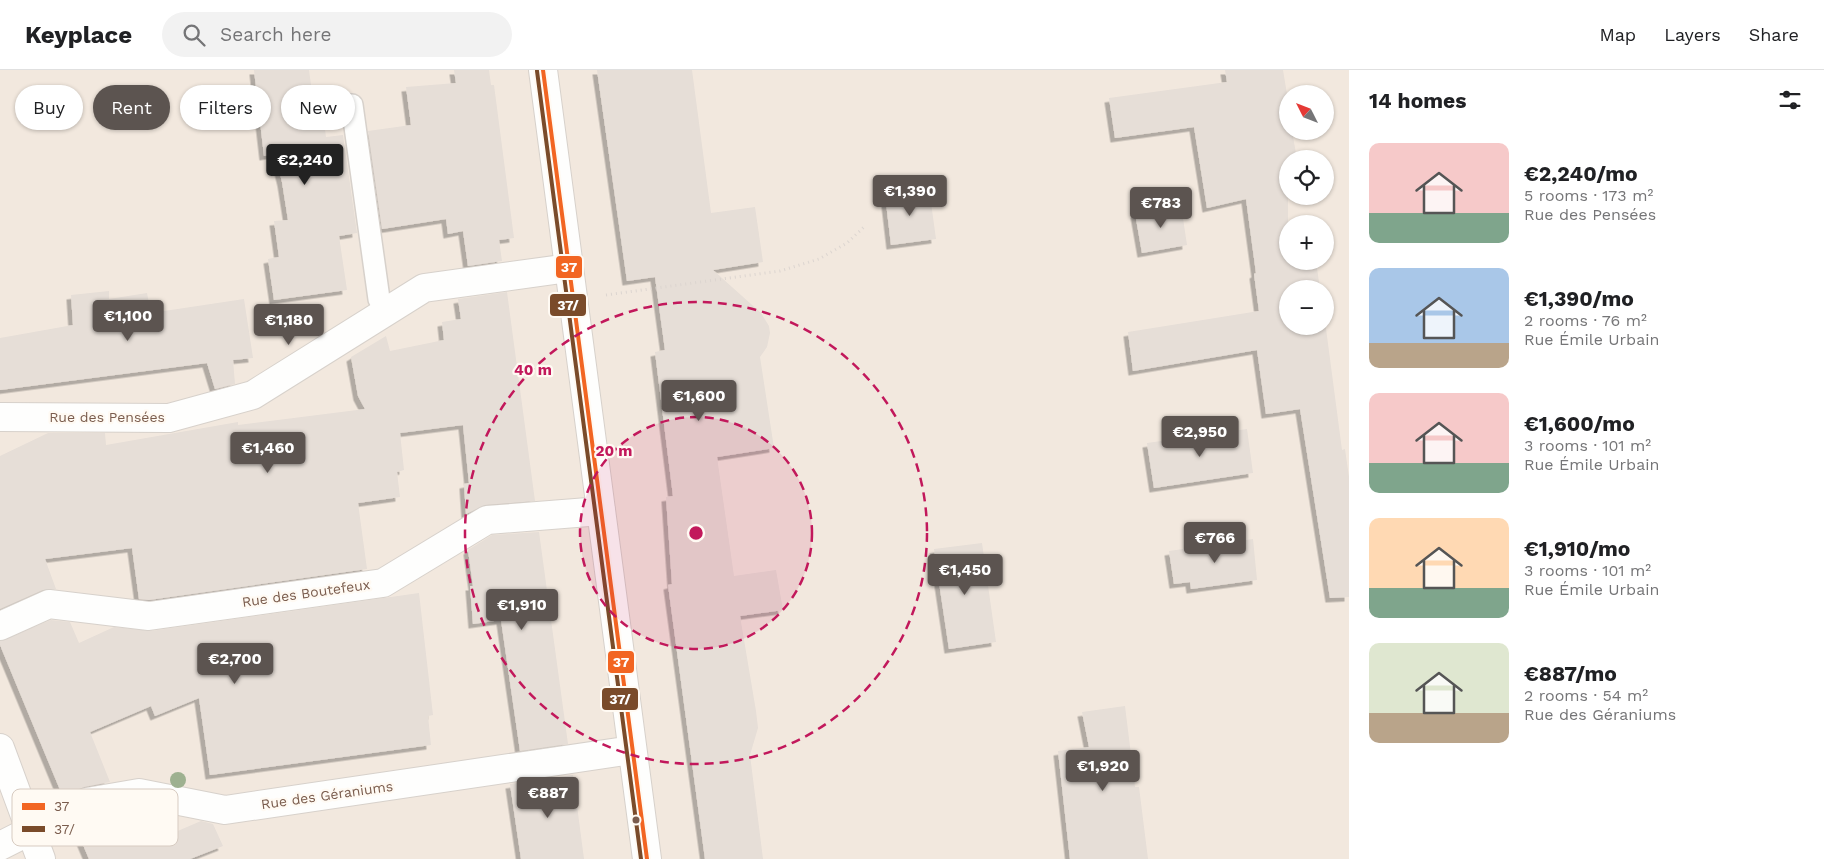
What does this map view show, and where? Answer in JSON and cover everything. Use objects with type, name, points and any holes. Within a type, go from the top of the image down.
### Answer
[{"type":"street","points":[[542,70],[647,859]]},
{"type":"street","name":"Rue des Pensées","points":[[0,417],[169,418],[253,395],[424,288],[569,268]]},
{"type":"street","name":"Rue des Boutefeux","points":[[0,626],[49,604],[149,616],[383,583],[487,520],[601,511]]},
{"type":"street","points":[[0,748],[15,789]]},
{"type":"street","name":"Rue des Géraniums","points":[[178,801],[225,810],[632,750]]},
{"type":"street","name":"Rue des Géraniums","points":[[0,846],[12,840]]},
{"type":"street","points":[[36,846],[41,859]]},
{"type":"lane","points":[[355,127],[379,299],[385,311]]},
{"type":"path","points":[[573,300],[780,271],[819,259],[847,243],[864,227]]},
{"type":"shaded area","points":[[0,70],[1349,70],[1349,859],[0,859]]},
{"type":"building","points":[[254,70],[309,70],[311,85],[281,85],[281,130],[325,130],[326,137],[343,135],[357,233],[339,236],[347,290],[274,300],[268,259],[279,257],[274,221],[288,220],[275,154],[264,156],[261,130],[271,130],[271,85],[256,85]]},
{"type":"building","points":[[454,70],[489,70],[491,85],[494,85],[514,238],[499,240],[502,261],[468,266],[463,231],[448,234],[446,219],[382,229],[368,131],[411,125],[406,87],[456,83]]},
{"type":"building","points":[[597,70],[692,70],[711,213],[755,207],[763,262],[713,270],[761,313],[769,326],[770,333],[767,347],[760,357],[774,448],[717,457],[734,576],[776,570],[783,610],[740,616],[758,728],[750,755],[763,859],[705,859],[668,585],[672,584],[666,497],[673,496],[655,352],[665,350],[655,277],[627,281]]},
{"type":"building","points":[[1225,70],[1283,70],[1286,85],[1279,85],[1279,140],[1294,140],[1295,150],[1279,150],[1279,205],[1288,205],[1288,215],[1279,215],[1279,270],[1317,270],[1319,280],[1279,280],[1279,335],[1327,335],[1342,450],[1345,449],[1349,477],[1349,597],[1330,598],[1300,409],[1266,414],[1257,350],[1133,371],[1128,332],[1259,311],[1254,274],[1256,273],[1246,199],[1207,208],[1194,127],[1115,138],[1109,98],[1227,82]]},
{"type":"building","points":[[929,188],[936,239],[891,245],[885,194]]},
{"type":"building","points":[[1181,205],[1187,245],[1142,253],[1135,213]]},
{"type":"building","points":[[109,291],[109,299],[147,293],[151,313],[244,299],[253,358],[233,360],[235,384],[215,389],[207,363],[0,390],[0,338],[73,325],[71,295]]},
{"type":"building","points":[[507,292],[535,501],[485,505],[466,514],[464,484],[469,483],[463,425],[400,433],[404,470],[397,472],[400,497],[358,503],[367,569],[149,600],[139,599],[132,548],[45,559],[56,589],[43,590],[0,609],[0,456],[48,433],[105,433],[106,445],[238,422],[238,425],[365,409],[358,396],[351,357],[386,336],[390,351],[444,340],[442,322],[461,319],[458,299]]},
{"type":"building","points":[[1247,429],[1253,473],[1154,488],[1147,443]]},
{"type":"building","points":[[539,532],[568,744],[520,751],[501,620],[473,624],[470,586],[473,586],[468,550],[492,535]]},
{"type":"building","points":[[1253,539],[1257,580],[1191,589],[1190,582],[1174,584],[1169,551]]},
{"type":"building","points":[[982,543],[996,642],[949,649],[934,549]]},
{"type":"building","points":[[419,593],[433,715],[428,716],[431,745],[210,775],[199,698],[155,716],[151,706],[90,732],[110,782],[80,789],[60,789],[0,641],[51,620],[70,622],[79,643],[114,627],[151,631]]},
{"type":"building","points":[[1125,706],[1135,787],[1139,787],[1148,859],[1070,859],[1058,751],[1089,747],[1082,712]]},
{"type":"building","points":[[573,775],[584,859],[521,859],[510,784]]},
{"type":"building","points":[[201,821],[213,824],[223,846],[190,859],[89,859],[83,846],[178,846],[178,831]]},
{"type":"transit line","name":"37","points":[[543,70],[647,859]]},
{"type":"transit line","name":"37/","points":[[537,71],[641,859]]}]
